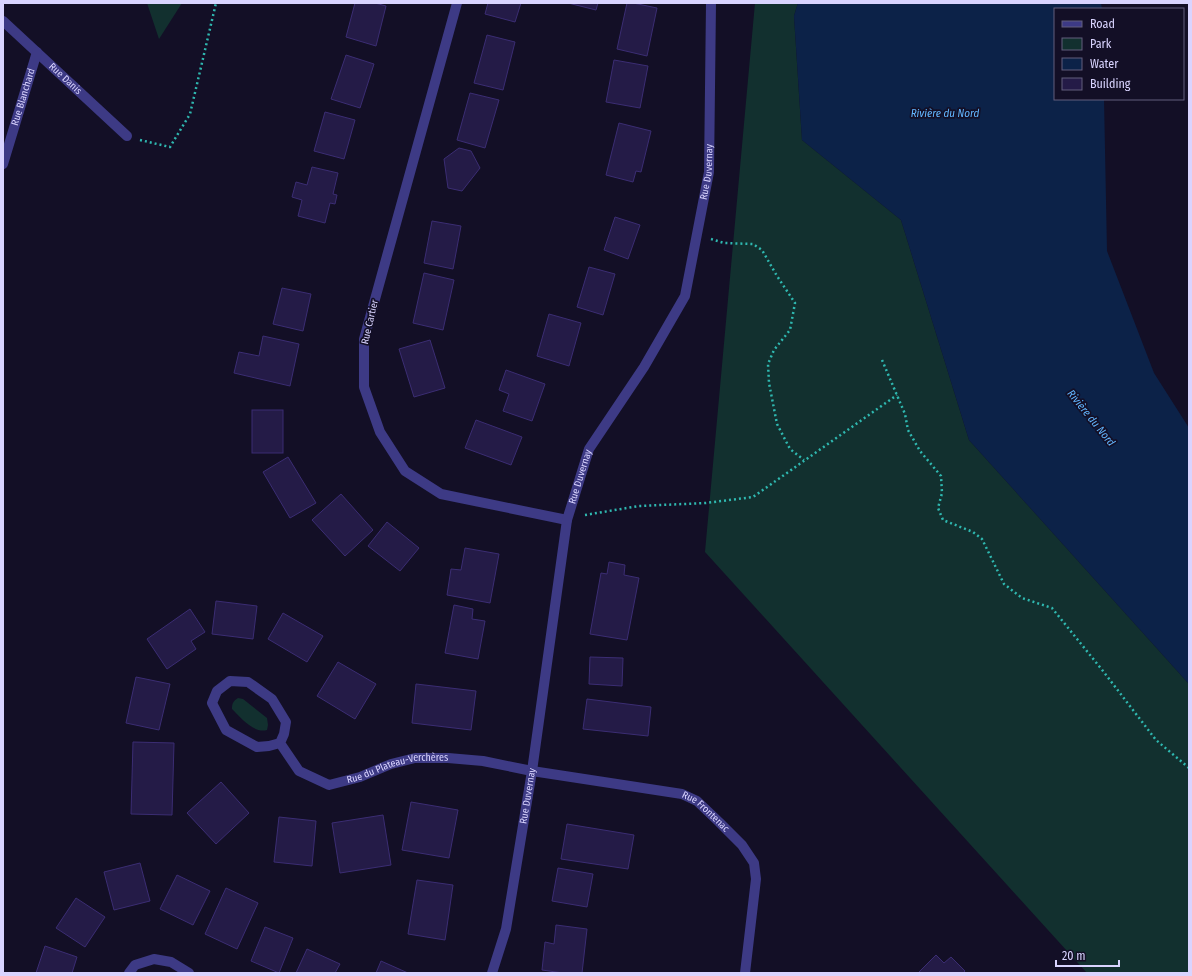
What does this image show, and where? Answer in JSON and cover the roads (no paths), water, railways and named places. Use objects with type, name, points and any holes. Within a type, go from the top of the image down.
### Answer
[{"type":"street","name":"Rue Cartier","points":[[457,3],[364,339],[364,386],[380,432],[405,471],[441,494],[567,520]]},
{"type":"street","name":"Rue Duvernay","points":[[492,973],[506,928],[532,771],[567,520],[589,449],[644,367],[685,296],[709,172],[711,3]]},
{"type":"street","name":"Rue Danis","points":[[3,21],[127,136]]},
{"type":"street","name":"Rue Blanchard","points":[[3,164],[37,52]]},
{"type":"street","points":[[230,681],[248,682],[272,699],[286,722],[284,734],[280,743],[257,747],[226,730],[212,703],[217,691],[230,681]]},
{"type":"street","name":"Rue du Plateau-Verchères","points":[[280,743],[298,771],[329,785],[360,777],[392,764],[415,758],[448,758],[483,761],[532,771]]},
{"type":"street","name":"Rue Frontenac","points":[[532,771],[682,794],[697,801],[720,822],[742,845],[754,863],[756,879],[745,973]]},
{"type":"street","points":[[129,973],[135,964],[154,959],[171,962],[189,973]]},
{"type":"water","name":"Rivière du Nord","points":[[798,3],[1101,3],[1102,8],[1054,8],[1054,100],[1104,100],[1107,251],[1154,373],[1189,428],[1189,684],[969,440],[901,220],[802,140],[794,16]]}]
